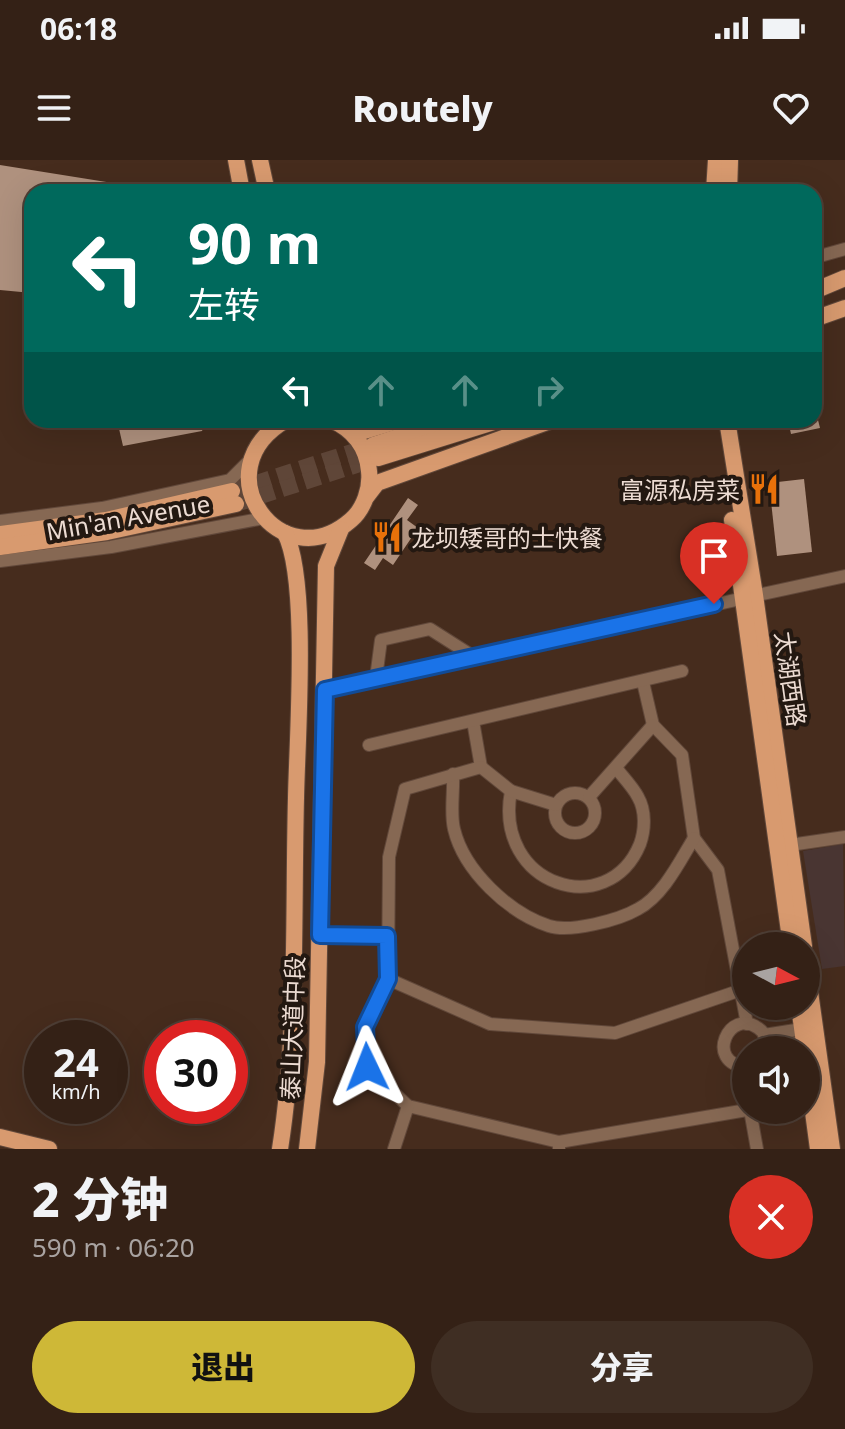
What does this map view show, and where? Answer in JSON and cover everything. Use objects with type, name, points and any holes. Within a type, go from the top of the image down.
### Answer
[{"type":"main road","points":[[236,160],[240,184]]},
{"type":"main road","points":[[260,160],[265,184]]},
{"type":"main road","points":[[714,184],[716,160]]},
{"type":"main road","points":[[729,184],[730,160]]},
{"type":"main road","points":[[822,288],[845,278]]},
{"type":"main road","points":[[822,316],[845,308]]},
{"type":"main road","points":[[269,428],[251,459],[248,484],[264,518],[285,533],[310,538],[341,529]]},
{"type":"main road","points":[[342,428],[369,464],[366,497]]},
{"type":"main road","points":[[354,428],[364,431],[374,428]]},
{"type":"main road","points":[[431,428],[376,451],[468,428]]},
{"type":"main road","points":[[366,497],[377,483],[531,428]]},
{"type":"main road","name":"太湖西路","points":[[718,428],[750,596],[802,932]]},
{"type":"main road","name":"太湖西路","points":[[728,428],[789,932]]},
{"type":"main road","name":"泰山大道中段","points":[[307,1149],[317,1062],[326,566],[341,529],[356,515],[366,497]]},
{"type":"main road","name":"Min'an Avenue","points":[[0,534],[234,498],[107,532],[0,547]]},
{"type":"main road","name":"泰山大道中段","points":[[280,1149],[289,1060],[298,698],[296,563],[285,533]]},
{"type":"main road","points":[[814,1020],[832,1149]]},
{"type":"main road","points":[[815,1124],[818,1149]]},
{"type":"main road","points":[[0,1137],[49,1149]]},
{"type":"street","points":[[822,255],[845,249]]},
{"type":"street","name":"Min'an Avenue","points":[[0,521],[102,508],[230,480],[251,459]]},
{"type":"street","name":"Min'an Avenue","points":[[0,561],[111,547],[264,518]]},
{"type":"street","points":[[325,690],[845,576]]},
{"type":"street","points":[[376,678],[381,640],[430,629],[474,657]]},
{"type":"street","points":[[369,745],[682,671]]},
{"type":"street","points":[[643,682],[653,725],[682,755],[694,838],[718,870],[732,943]]},
{"type":"street","points":[[473,721],[481,767],[511,791],[556,805]]},
{"type":"street","points":[[589,797],[653,725]]},
{"type":"street","points":[[481,767],[405,789],[389,857],[388,979],[365,1027],[367,1067],[408,1106],[559,1146],[732,1113]]},
{"type":"street","points":[[511,791],[507,810],[513,843],[524,862],[544,878],[574,887],[602,883],[625,869],[643,835],[644,817],[639,797],[616,768]]},
{"type":"street","points":[[453,774],[454,828],[470,864],[508,904],[551,927],[595,925],[640,909],[669,878],[694,838]]},
{"type":"street","points":[[571,792],[589,797],[595,808],[594,821],[580,833],[568,832],[558,824],[556,805],[571,792]]},
{"type":"street","points":[[790,845],[845,837]]},
{"type":"street","points":[[320,935],[387,936]]},
{"type":"street","points":[[388,979],[490,1024],[615,1033],[732,993]]},
{"type":"street","points":[[746,1020],[758,1036]]},
{"type":"street","points":[[732,1061],[723,1046],[733,1027],[747,1024]]},
{"type":"street","points":[[394,1149],[408,1106]]},
{"type":"street","points":[[751,1124],[757,1149]]},
{"type":"shaded area","points":[[843,844],[845,966],[822,969],[820,932],[816,932],[803,851]]},
{"type":"building","points":[[0,165],[119,184],[24,184],[24,292],[0,290]]},
{"type":"building","points":[[119,428],[203,428],[202,431],[123,446]]},
{"type":"building","points":[[790,428],[820,428],[791,434]]},
{"type":"building","points":[[804,479],[812,552],[777,556],[769,483]]},
{"type":"building","points":[[408,498],[418,505],[407,520],[418,528],[393,565],[383,558],[375,570],[364,563]]},
{"type":"tunnel","points":[[232,491],[373,445]]},
{"type":"tunnel","points":[[236,504],[378,458]]},
{"type":"place","name":"富源私房菜","points":[[764,489]]},
{"type":"place","name":"龙坝矮哥的士快餐","points":[[387,537]]},
{"type":"route","points":[[367,1067],[365,1027],[388,979],[387,936],[320,935],[325,690],[714,604]]}]
